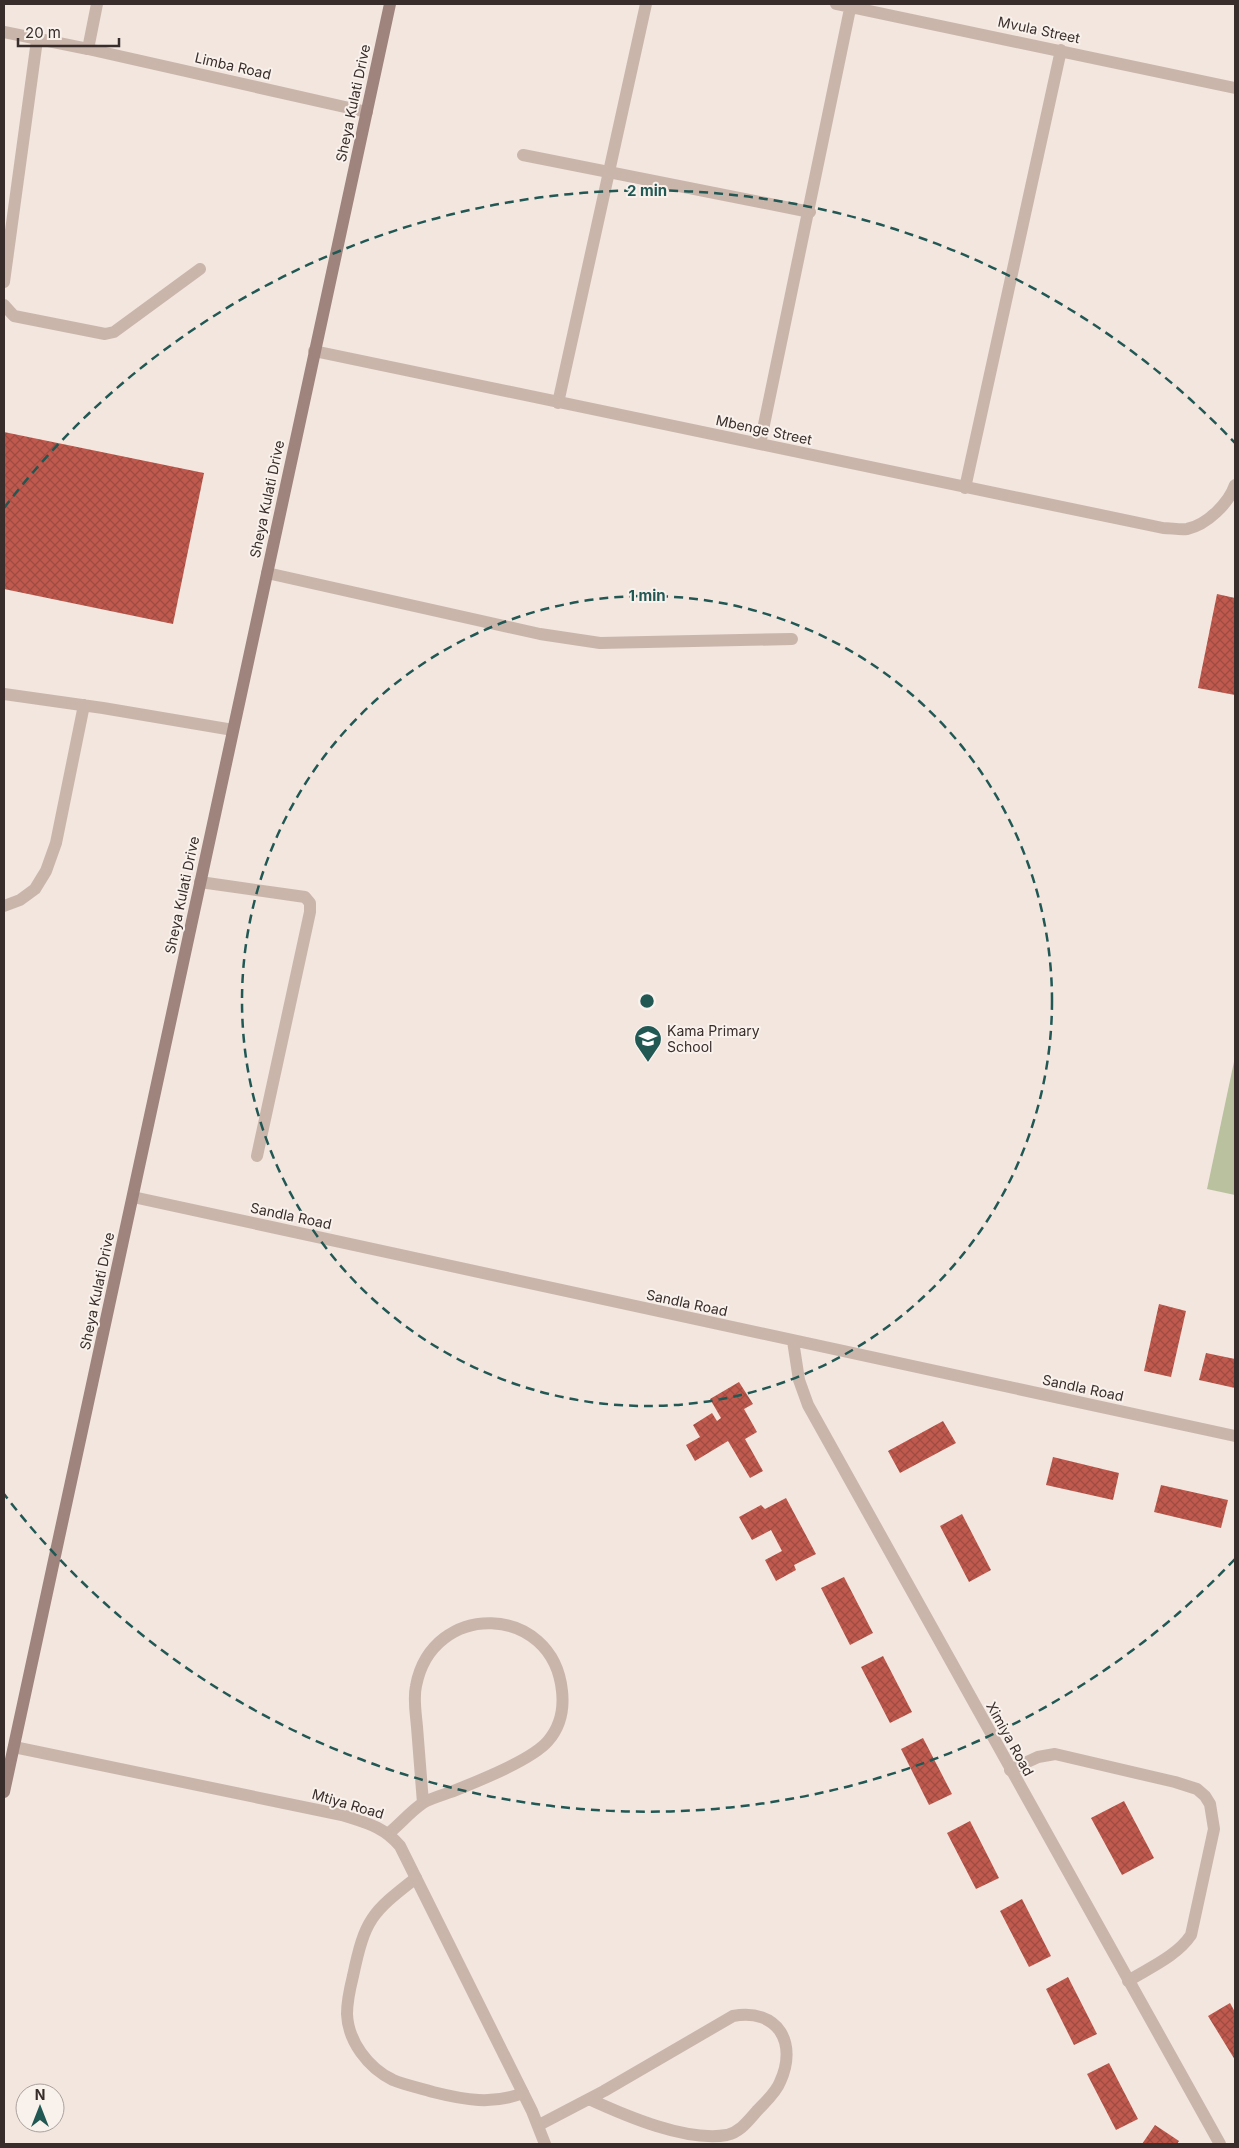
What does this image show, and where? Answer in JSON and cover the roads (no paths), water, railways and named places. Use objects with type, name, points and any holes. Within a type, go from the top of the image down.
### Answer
[{"type":"street","points":[[88,49],[97,4]]},
{"type":"street","name":"Sheya Kulati Drive","points":[[4,1792],[390,4]]},
{"type":"street","points":[[558,403],[646,4]]},
{"type":"street","name":"Mvula Street","points":[[836,4],[850,5],[1235,88]]},
{"type":"street","points":[[760,444],[810,212],[850,5]]},
{"type":"street","name":"Limba Road","points":[[4,32],[367,112]]},
{"type":"street","points":[[4,282],[37,40]]},
{"type":"street","points":[[964,488],[1061,50]]},
{"type":"street","points":[[523,155],[810,212]]},
{"type":"street","points":[[4,305],[14,316],[105,334],[114,332],[200,269]]},
{"type":"street","name":"Mbenge Street","points":[[314,351],[964,488],[1164,528],[1187,529],[1208,520],[1222,506],[1235,485]]},
{"type":"street","points":[[267,573],[540,634],[600,643],[792,639]]},
{"type":"street","points":[[4,694],[232,730]]},
{"type":"street","points":[[4,906],[20,900],[36,889],[46,871],[56,843],[84,706]]},
{"type":"street","points":[[200,882],[298,896],[310,902],[310,912],[257,1156]]},
{"type":"street","name":"Sandla Road","points":[[133,1197],[1235,1436]]},
{"type":"street","name":"Ximiya Road","points":[[793,1341],[799,1380],[808,1406],[1220,2144]]},
{"type":"street","points":[[389,1833],[424,1803],[474,1783],[534,1754],[550,1738],[561,1715],[561,1683],[546,1647],[534,1637],[517,1627],[493,1622],[475,1623],[452,1632],[438,1642],[422,1665],[416,1687],[424,1803]]},
{"type":"street","name":"Mtiya Road","points":[[14,1747],[342,1815],[389,1833],[400,1846],[539,2125],[545,2144]]},
{"type":"street","points":[[1010,1770],[1038,1757],[1055,1754],[1175,1782],[1197,1789],[1210,1804],[1214,1829],[1191,1935],[1184,1945],[1175,1952],[1128,1981]]},
{"type":"street","points":[[416,1878],[381,1904],[366,1926],[356,1961],[347,2014],[356,2045],[376,2068],[393,2080],[419,2088],[474,2101],[509,2099],[523,2093]]},
{"type":"street","points":[[539,2125],[589,2099],[733,2016],[746,2014],[768,2020],[785,2039],[788,2049],[780,2084],[743,2127],[727,2135],[688,2133],[616,2112],[589,2099]]},
{"type":"place","name":"Kama Primary School","points":[[648,1063]]}]
